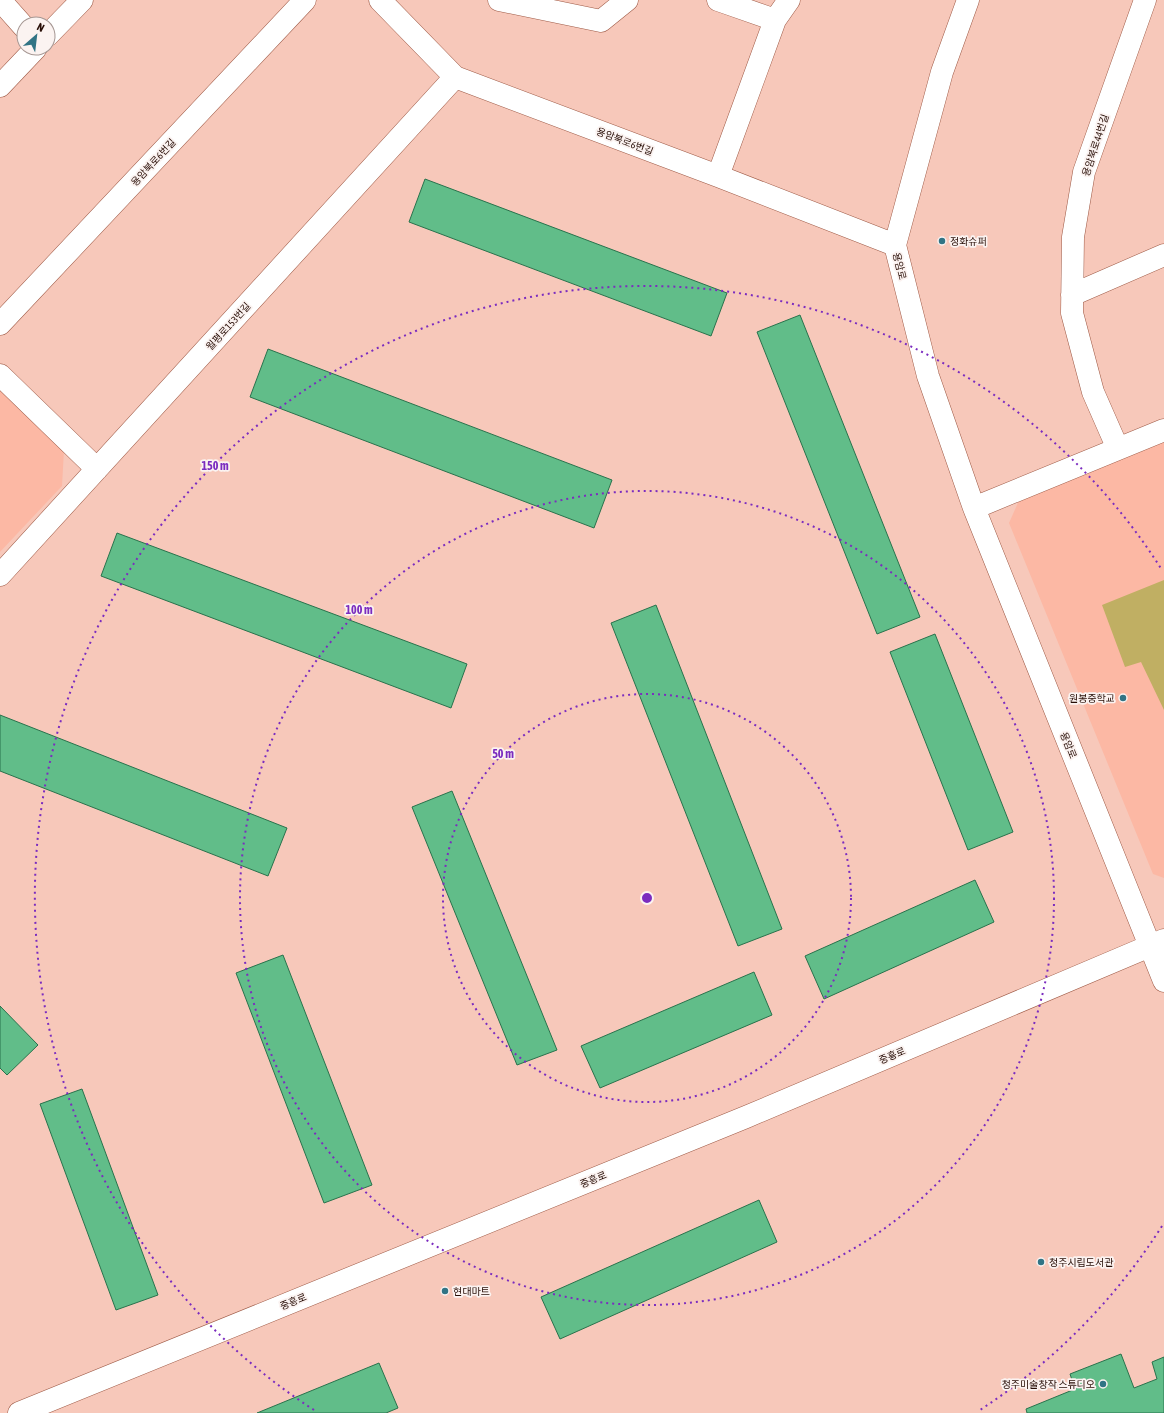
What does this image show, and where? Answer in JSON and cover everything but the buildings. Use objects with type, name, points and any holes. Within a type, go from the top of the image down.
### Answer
[{"type":"street","points":[[0,0],[16,18]]},
{"type":"street","points":[[56,27],[82,0]]},
{"type":"street","name":"용암북로6번길","points":[[0,324],[305,0]]},
{"type":"street","name":"용암북로6번길","points":[[380,0],[455,77],[718,176],[895,245]]},
{"type":"street","points":[[499,0],[600,22],[627,0]]},
{"type":"street","points":[[718,0],[775,20]]},
{"type":"street","points":[[718,176],[775,20],[789,0]]},
{"type":"street","name":"용암로","points":[[968,0],[942,72],[895,245],[928,376],[974,508],[1157,943],[1164,981]]},
{"type":"street","name":"용암북로44번길","points":[[1118,449],[1093,392],[1072,313],[1073,237],[1084,172],[1145,0]]},
{"type":"street","points":[[0,86],[28,56]]},
{"type":"street","name":"월평로153번길","points":[[0,575],[455,77]]},
{"type":"street","points":[[1072,295],[1164,255]]},
{"type":"street","points":[[0,375],[97,469]]},
{"type":"street","points":[[974,508],[1164,430]]},
{"type":"street","name":"중흥로","points":[[19,1413],[746,1117],[1157,943]]},
{"type":"shaded area","points":[[0,389],[64,450],[62,486],[0,552]]},
{"type":"shaded area","name":"원봉중학교","points":[[1164,439],[1164,878],[1153,874],[1009,523],[1021,496]]},
{"type":"shaded area","points":[[1164,580],[1164,710],[1141,662],[1125,667],[1102,605]]},
{"type":"place","name":"정화슈퍼","points":[[942,241]]},
{"type":"place","name":"원봉중학교","points":[[1123,698]]},
{"type":"place","name":"청주시립도서관","points":[[1041,1262]]},
{"type":"place","name":"현대마트","points":[[445,1291]]},
{"type":"place","name":"청주미술창작 스튜디오","points":[[1103,1384]]}]
